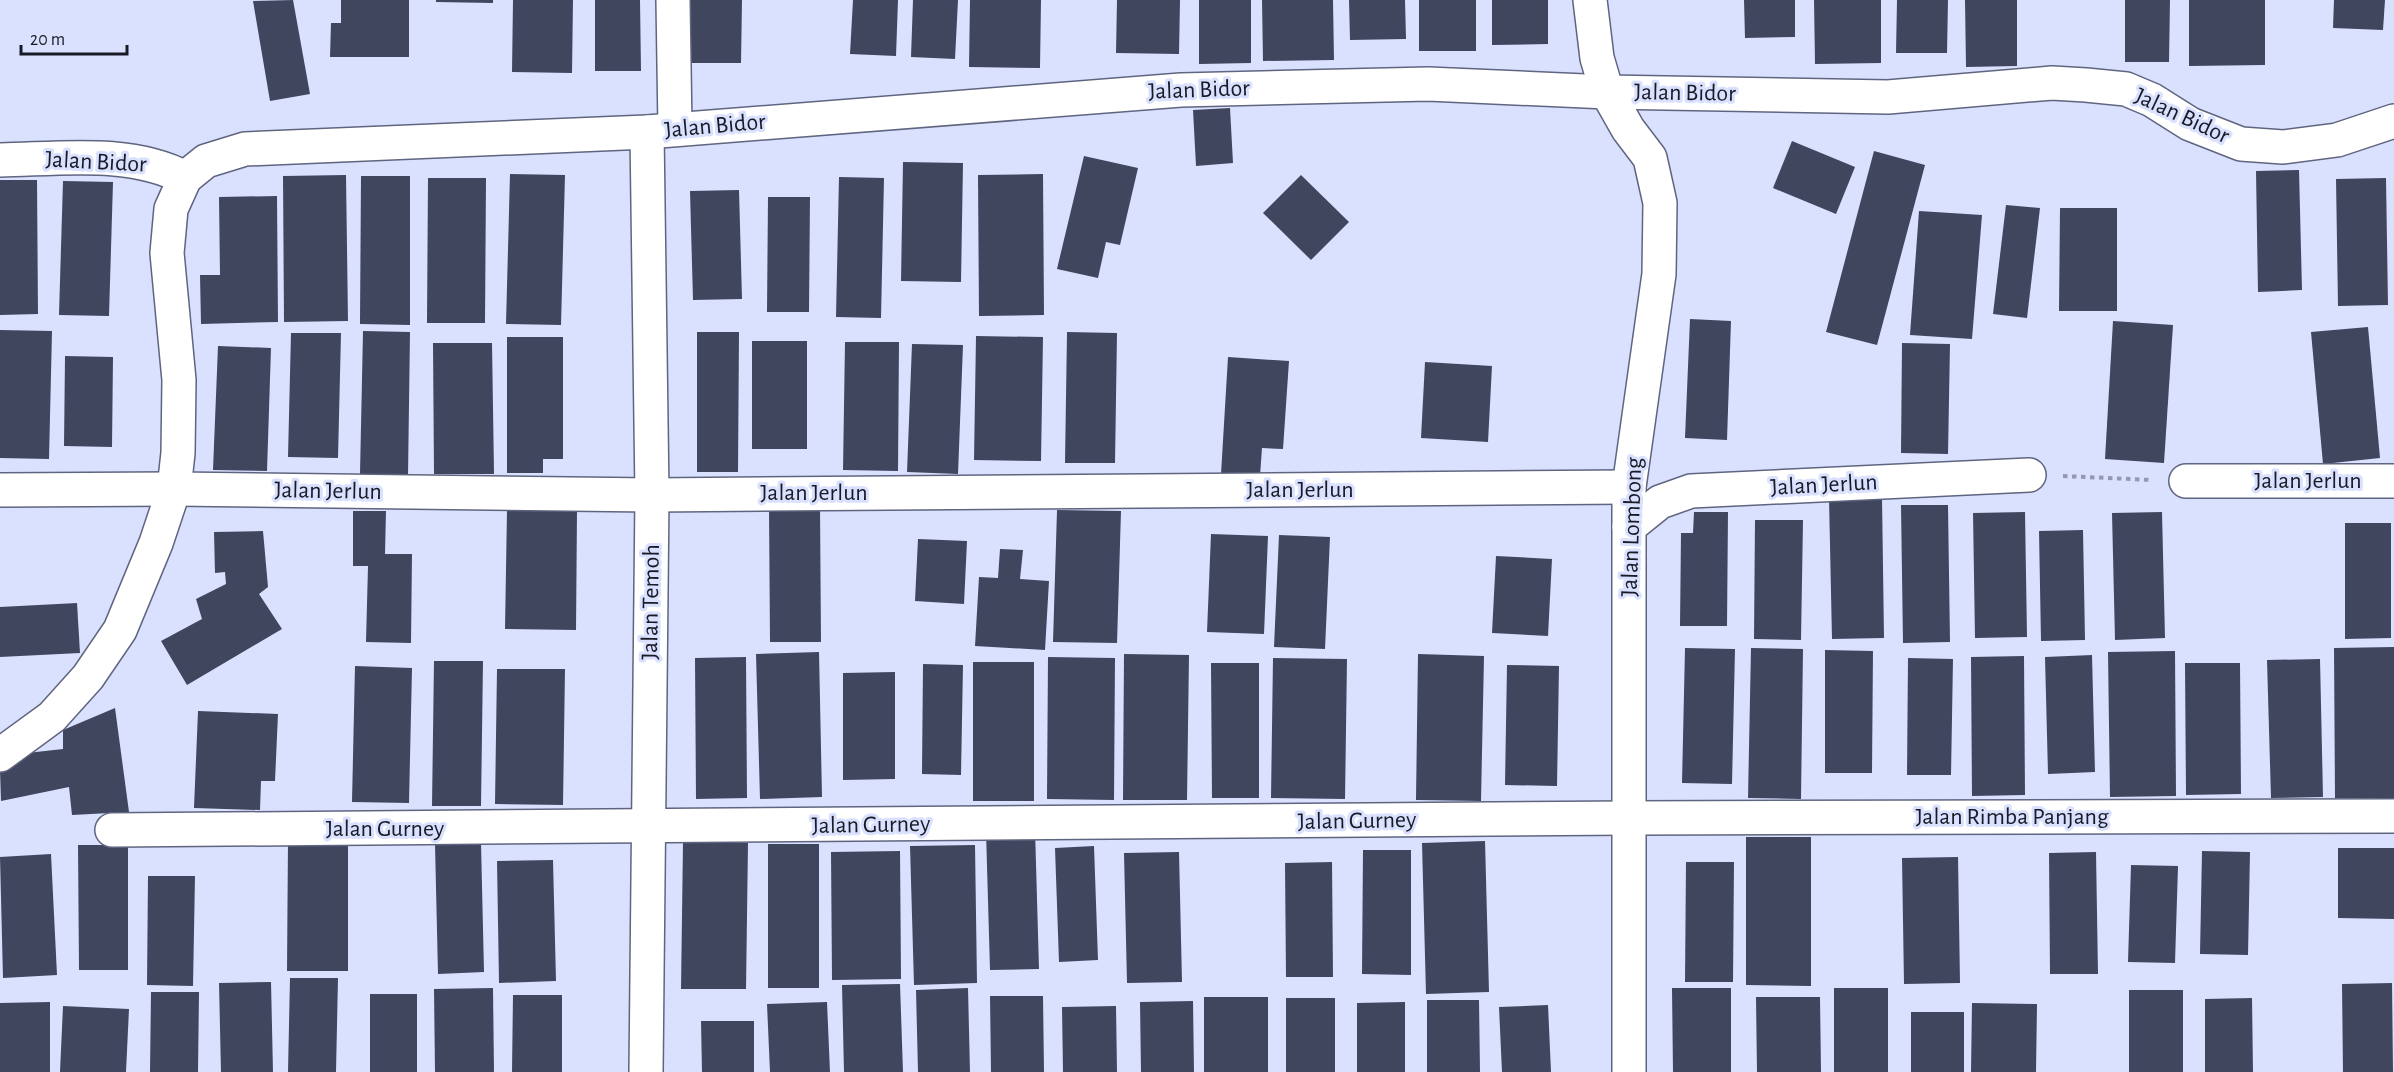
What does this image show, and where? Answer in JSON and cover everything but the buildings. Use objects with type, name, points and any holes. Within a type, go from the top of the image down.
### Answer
[{"type":"street","name":"Jalan Temoh","points":[[646,1072],[652,495],[661,130],[673,0]]},
{"type":"street","name":"Jalan Lombong","points":[[1590,0],[1598,58],[1607,92],[1628,129],[1650,158],[1660,203],[1659,274],[1629,487],[1629,1072]]},
{"type":"street","name":"Jalan Bidor","points":[[0,160],[142,161],[165,167],[185,178],[206,161],[245,149],[661,130],[1181,90],[1428,84],[1607,92],[1888,97],[2052,83],[2086,85],[2126,89],[2152,100],[2190,124],[2241,144],[2283,147],[2337,140],[2394,121]]},
{"type":"street","points":[[0,755],[52,717],[88,677],[120,630],[156,543],[174,489],[178,453],[179,380],[167,253],[171,209],[185,178]]},
{"type":"street","name":"Jalan Jerlun","points":[[1629,527],[1660,502],[1691,491],[2030,475]]},
{"type":"street","name":"Jalan Jerlun","points":[[2186,482],[2394,481]]},
{"type":"street","name":"Jalan Jerlun","points":[[0,490],[174,489],[652,495],[1629,487]]},
{"type":"street","name":"Jalan Rimba Panjang","points":[[1630,818],[2394,816]]},
{"type":"street","name":"Jalan Gurney","points":[[112,830],[1630,818]]},
{"type":"path","points":[[2030,475],[2186,482]]}]
